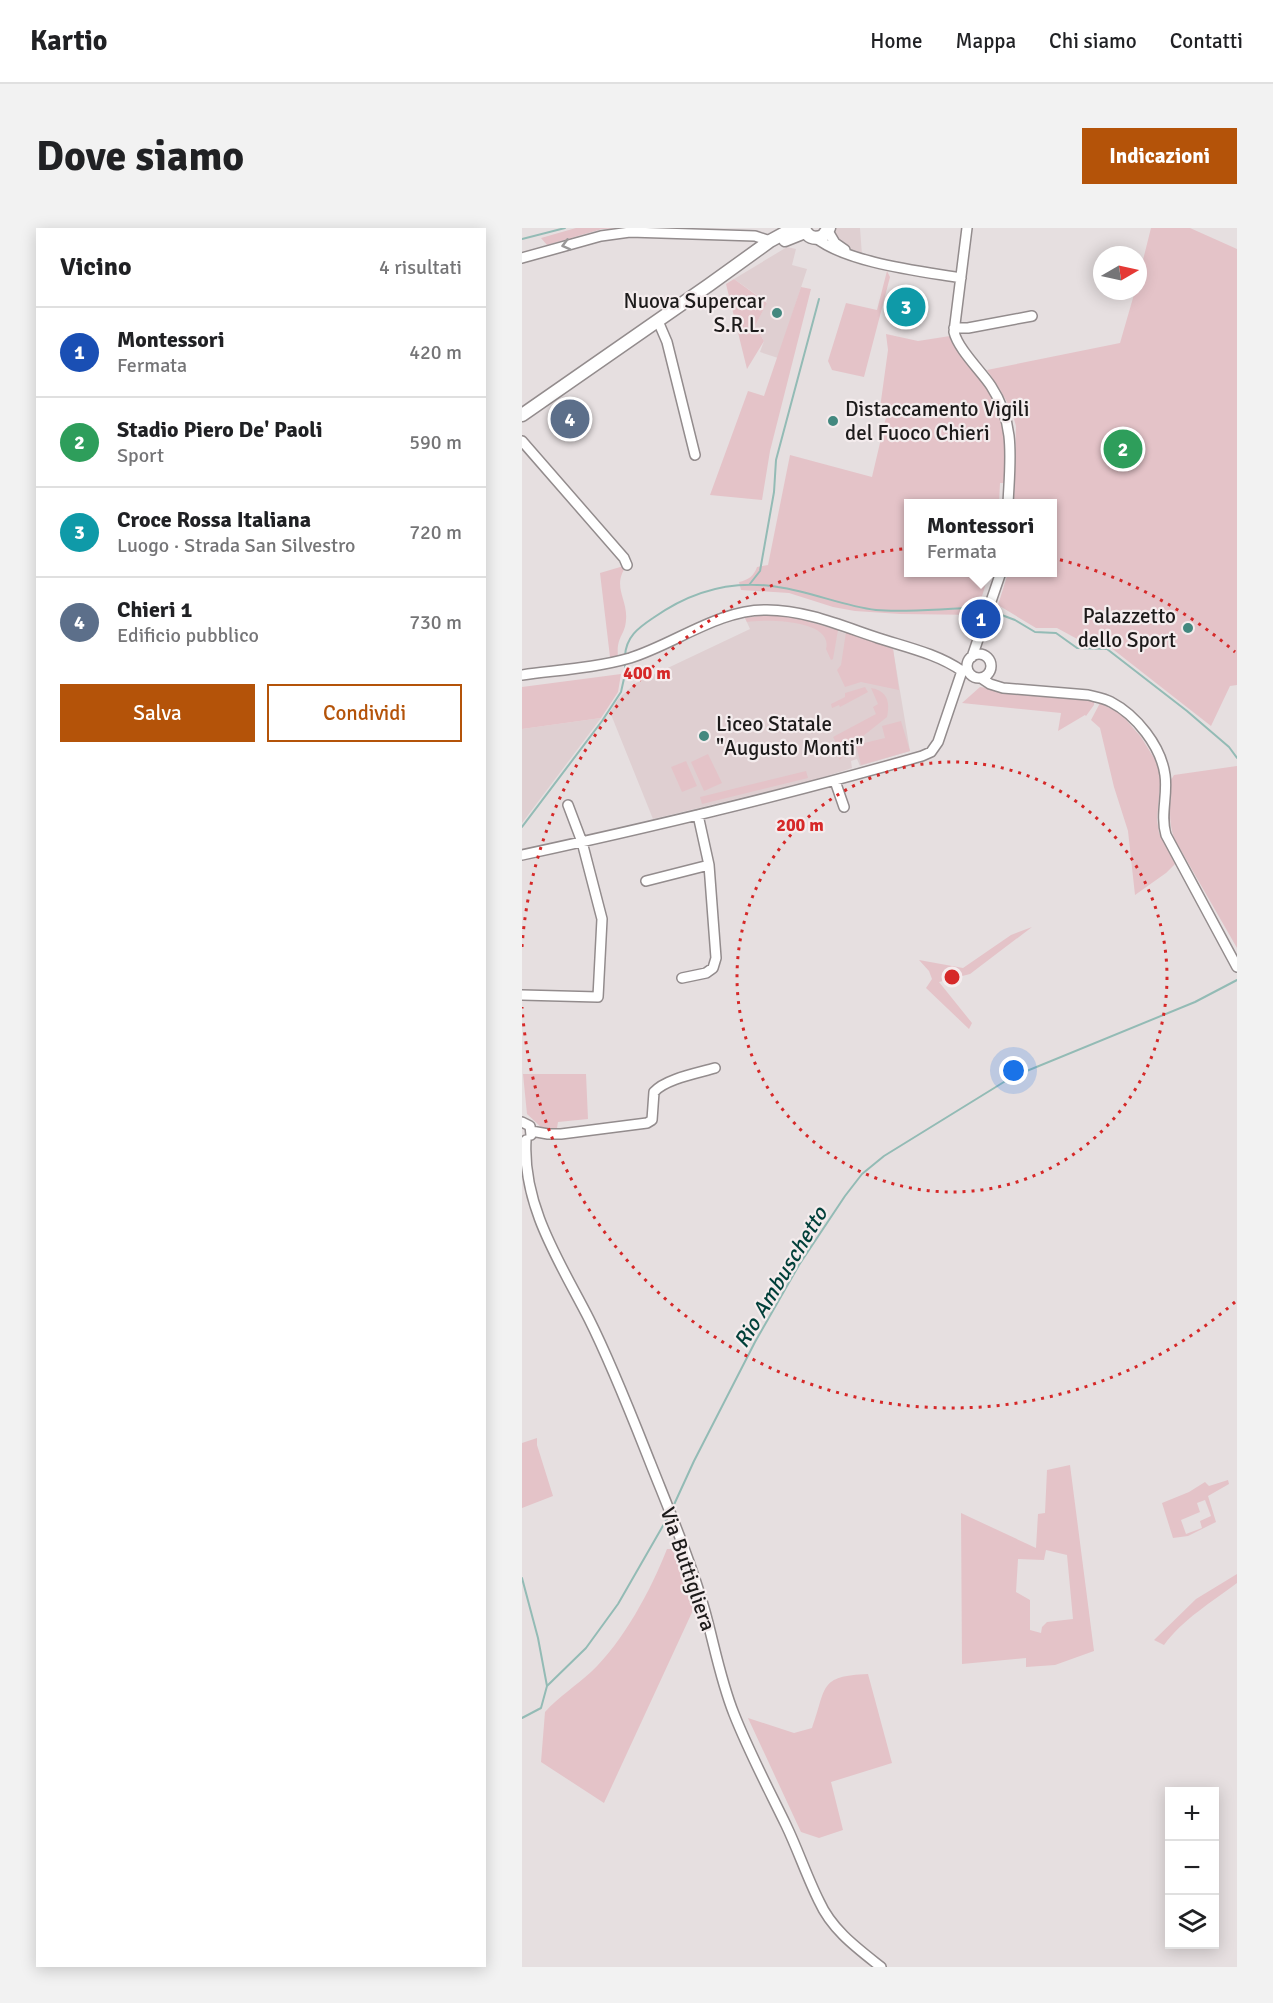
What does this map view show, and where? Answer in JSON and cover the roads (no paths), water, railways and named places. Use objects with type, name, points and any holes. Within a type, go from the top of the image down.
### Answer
[{"type":"main road","points":[[522,415],[770,241],[805,231],[823,236],[828,230]]},
{"type":"main road","points":[[709,285],[753,261],[783,241],[805,231]]},
{"type":"street","points":[[967,228],[954,328],[956,337],[1002,405],[1008,421],[1010,446],[1008,499]]},
{"type":"street","points":[[828,230],[835,243],[848,254]]},
{"type":"street","points":[[805,231],[831,249],[858,258],[961,278]]},
{"type":"street","points":[[522,258],[601,236],[630,232],[755,236],[770,241]]},
{"type":"street","points":[[954,328],[968,328],[1032,316]]},
{"type":"street","points":[[658,321],[666,342],[695,455]]},
{"type":"street","points":[[522,441],[624,558],[627,565]]},
{"type":"street","points":[[522,855],[835,781],[931,752],[938,742],[1000,577]]},
{"type":"street","points":[[522,675],[624,659],[654,649],[713,622],[741,613],[766,609],[801,614],[827,621],[943,660],[967,665],[978,678],[997,686],[1088,695],[1110,701],[1123,710],[1154,744],[1165,773],[1163,820],[1166,835],[1237,967]]},
{"type":"street","points":[[983,626],[983,647],[993,674],[1013,688]]},
{"type":"street","points":[[967,665],[979,654],[987,657]]},
{"type":"street","points":[[955,693],[988,674],[992,667]]},
{"type":"street","points":[[835,781],[844,807]]},
{"type":"street","points":[[522,994],[598,997],[602,919],[582,842],[568,805]]},
{"type":"street","points":[[682,978],[706,973],[713,969],[716,958],[709,865],[698,815]]},
{"type":"street","points":[[646,881],[709,865]]},
{"type":"street","points":[[526,1126],[548,1134],[561,1134],[647,1123],[652,1120],[656,1089],[666,1083],[715,1068]]},
{"type":"street","points":[[522,1113],[530,1137],[524,1145]]},
{"type":"street","name":"Via Buttigliera","points":[[524,1145],[531,1190],[544,1233],[590,1319],[653,1470],[704,1607],[720,1674],[733,1712],[756,1766],[787,1826],[819,1903],[831,1923],[881,1967]]},
{"type":"waterway","points":[[522,239],[565,228]]},
{"type":"waterway","points":[[749,585],[760,571],[774,492],[776,460],[819,299]]},
{"type":"waterway","points":[[625,656],[630,638],[642,625],[697,594],[728,586],[778,587],[876,610],[977,608],[985,610]]},
{"type":"waterway","points":[[991,611],[1015,620],[1035,632],[1056,633],[1077,648],[1107,649],[1187,711],[1229,747],[1237,758]]},
{"type":"waterway","points":[[522,827],[602,721],[621,692],[625,662]]},
{"type":"waterway","name":"Rio Ambuschetto","points":[[672,1509],[755,1342],[799,1265],[862,1174],[884,1156],[1012,1077],[1195,1002],[1237,980]]},
{"type":"waterway","name":"Rio Ambuschetto","points":[[522,1718],[541,1708],[547,1686],[586,1648],[618,1604],[668,1517]]},
{"type":"waterway","points":[[522,1578],[538,1638],[547,1686]]},
{"type":"place","name":"Croce Rossa Italiana","points":[[906,307]]},
{"type":"place","name":"Nuova Supercar S.R.L.","points":[[777,313]]},
{"type":"place","name":"Chieri 1","points":[[570,419]]},
{"type":"place","name":"Distaccamento Vigili del Fuoco Chieri","points":[[833,421]]},
{"type":"place","name":"Stadio Piero De' Paoli","points":[[1123,449]]},
{"type":"place","name":"Montessori","points":[[981,619]]},
{"type":"place","name":"Palazzetto dello Sport","points":[[1188,628]]},
{"type":"place","name":"Liceo Statale \"Augusto Monti\"","points":[[704,736]]}]
